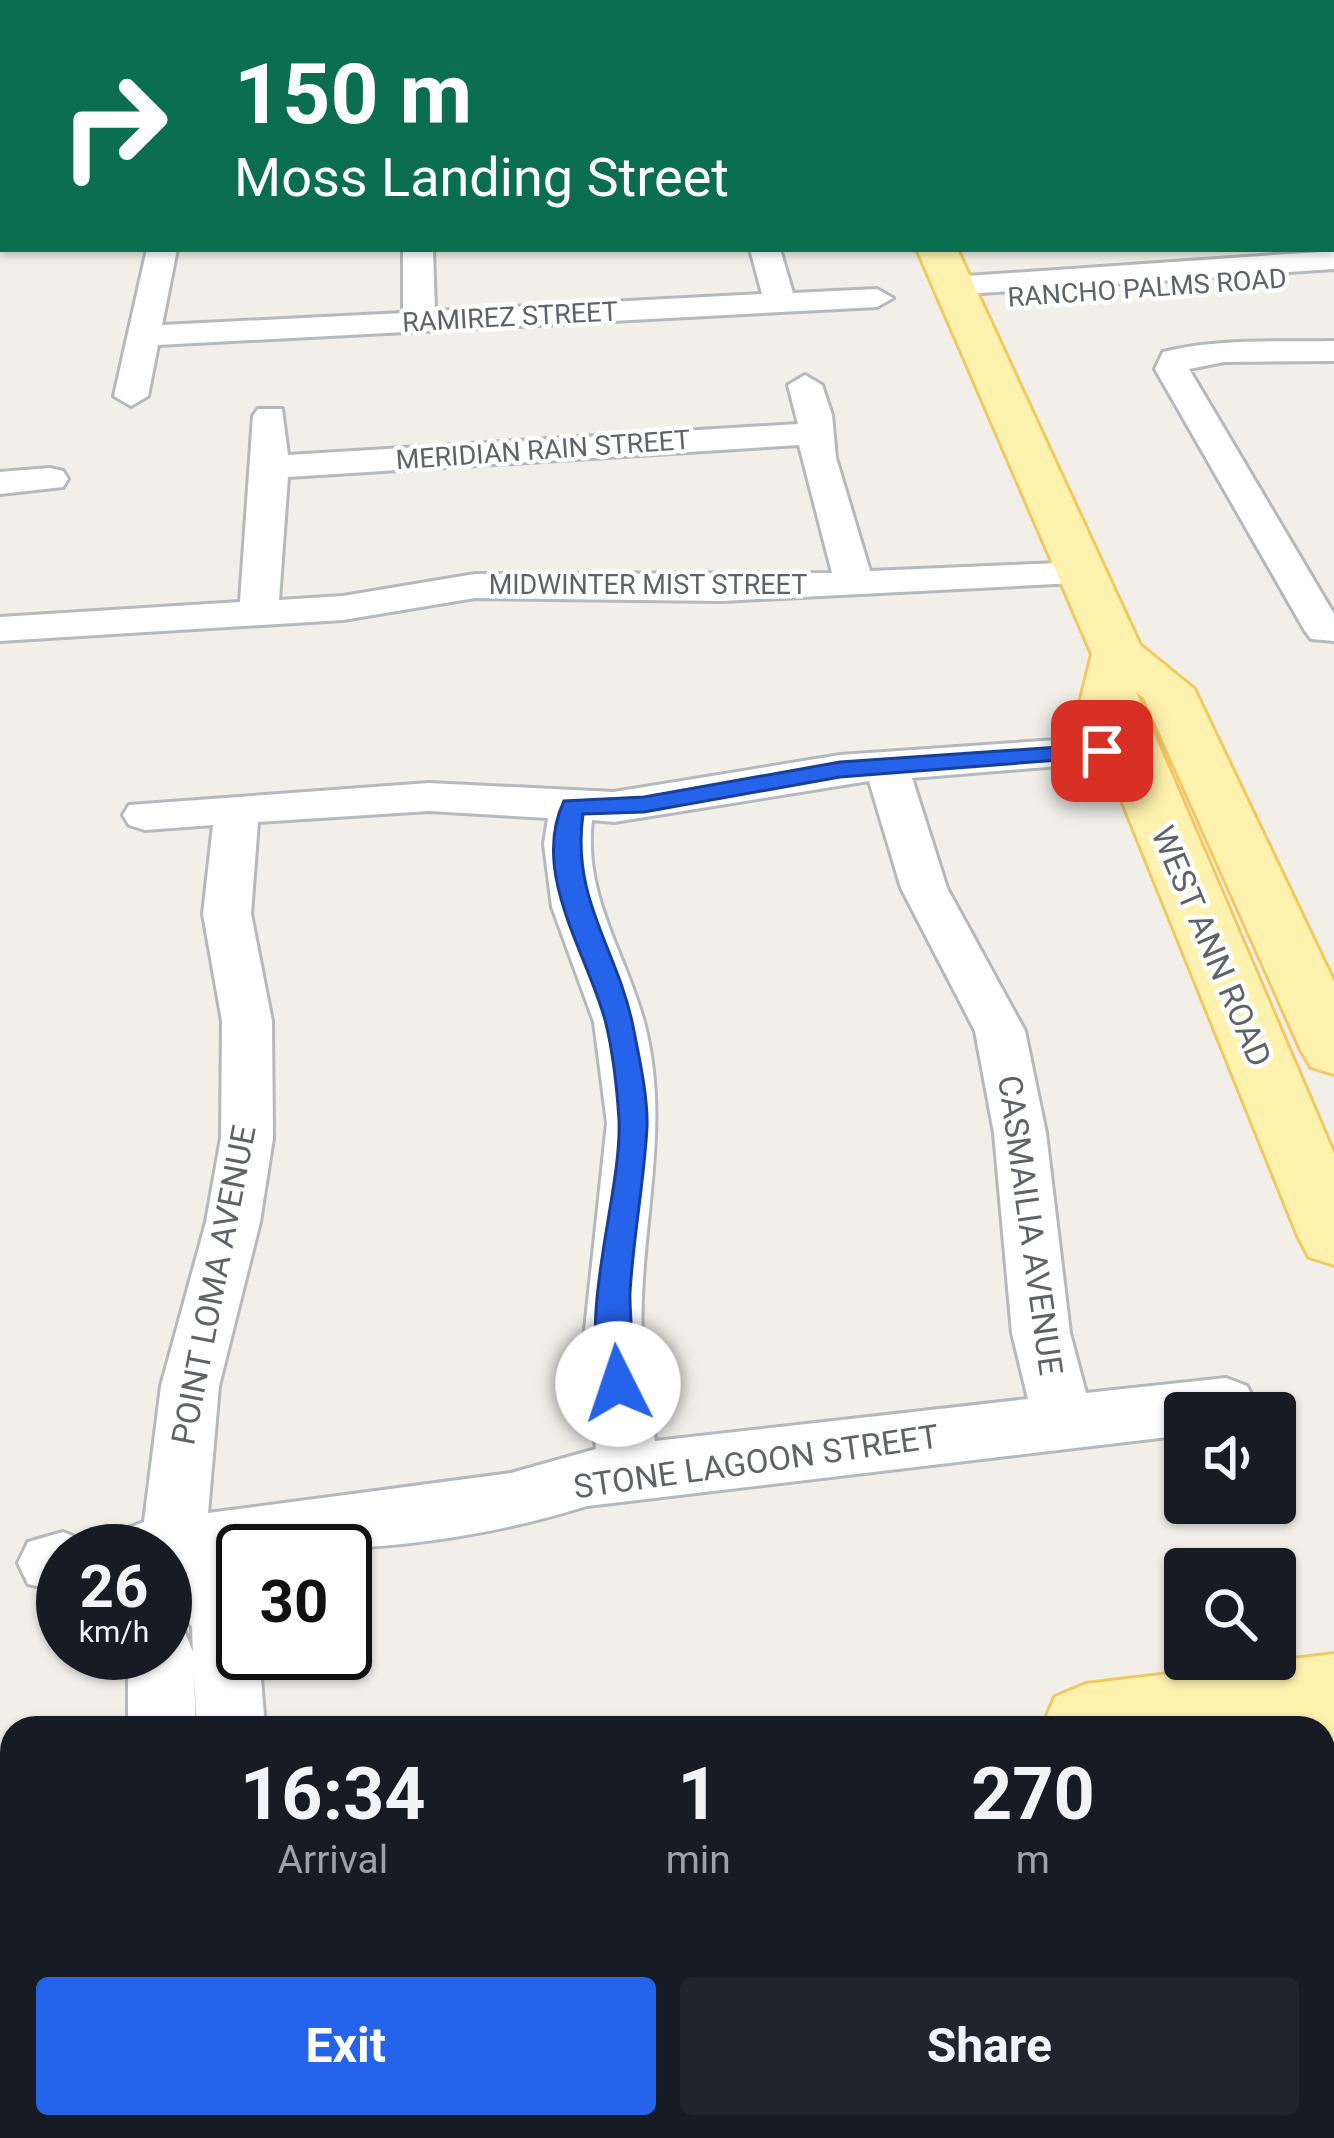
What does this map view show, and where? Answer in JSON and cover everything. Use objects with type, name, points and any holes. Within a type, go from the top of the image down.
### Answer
[{"type":"main road","name":"WEST ANN ROAD","points":[[950,278],[1118,654],[1167,688],[1334,1050]]},
{"type":"main road","name":"WEST ANN ROAD","points":[[1118,654],[1108,699],[1334,1236]]},
{"type":"main road","points":[[1181,1716],[1334,1697]]},
{"type":"street","points":[[131,396],[161,252]]},
{"type":"street","points":[[418,252],[418,322]]},
{"type":"street","points":[[766,252],[780,303]]},
{"type":"street","name":"RANCHO PALMS ROAD","points":[[950,278],[1334,260]]},
{"type":"street","name":"RANCHO PALMS ROAD","points":[[950,278],[1334,275]]},
{"type":"street","name":"RAMIREZ STREET","points":[[144,336],[877,298]]},
{"type":"street","points":[[1325,631],[1172,376],[1175,359],[1224,352],[1334,351]]},
{"type":"street","points":[[805,385],[818,458],[855,584]]},
{"type":"street","points":[[258,615],[270,416]]},
{"type":"street","name":"MERIDIAN RAIN STREET","points":[[269,467],[817,433]]},
{"type":"street","points":[[0,483],[50,479]]},
{"type":"street","name":"MIDWINTER MIST STREET","points":[[0,629],[376,605],[498,585],[722,589],[1082,574]]},
{"type":"street","points":[[145,815],[428,797],[572,806],[644,804],[793,776],[886,765],[1129,749]]},
{"type":"street","name":"CASMAILIA AVENUE","points":[[886,765],[924,888],[1000,1031],[1020,1132],[1041,1333],[1064,1422]]},
{"type":"street","points":[[572,806],[567,844],[571,888],[587,950],[619,1022],[633,1123],[613,1339],[629,1473]]},
{"type":"street","name":"POINT LOMA AVENUE","points":[[167,1524],[190,1386],[232,1222],[247,1138],[247,1021],[227,914],[237,809]]},
{"type":"street","name":"STONE LAGOON STREET","points":[[192,1553],[511,1501],[587,1478],[1164,1411]]},
{"type":"street","points":[[192,1588],[224,1618],[230,1716]]},
{"type":"street","points":[[161,1680],[162,1716]]},
{"type":"route","points":[[618,1384],[613,1339],[617,1261],[633,1123],[619,1022],[587,950],[575,907],[567,844],[572,806],[614,807],[690,798],[840,769],[1102,751]]}]
